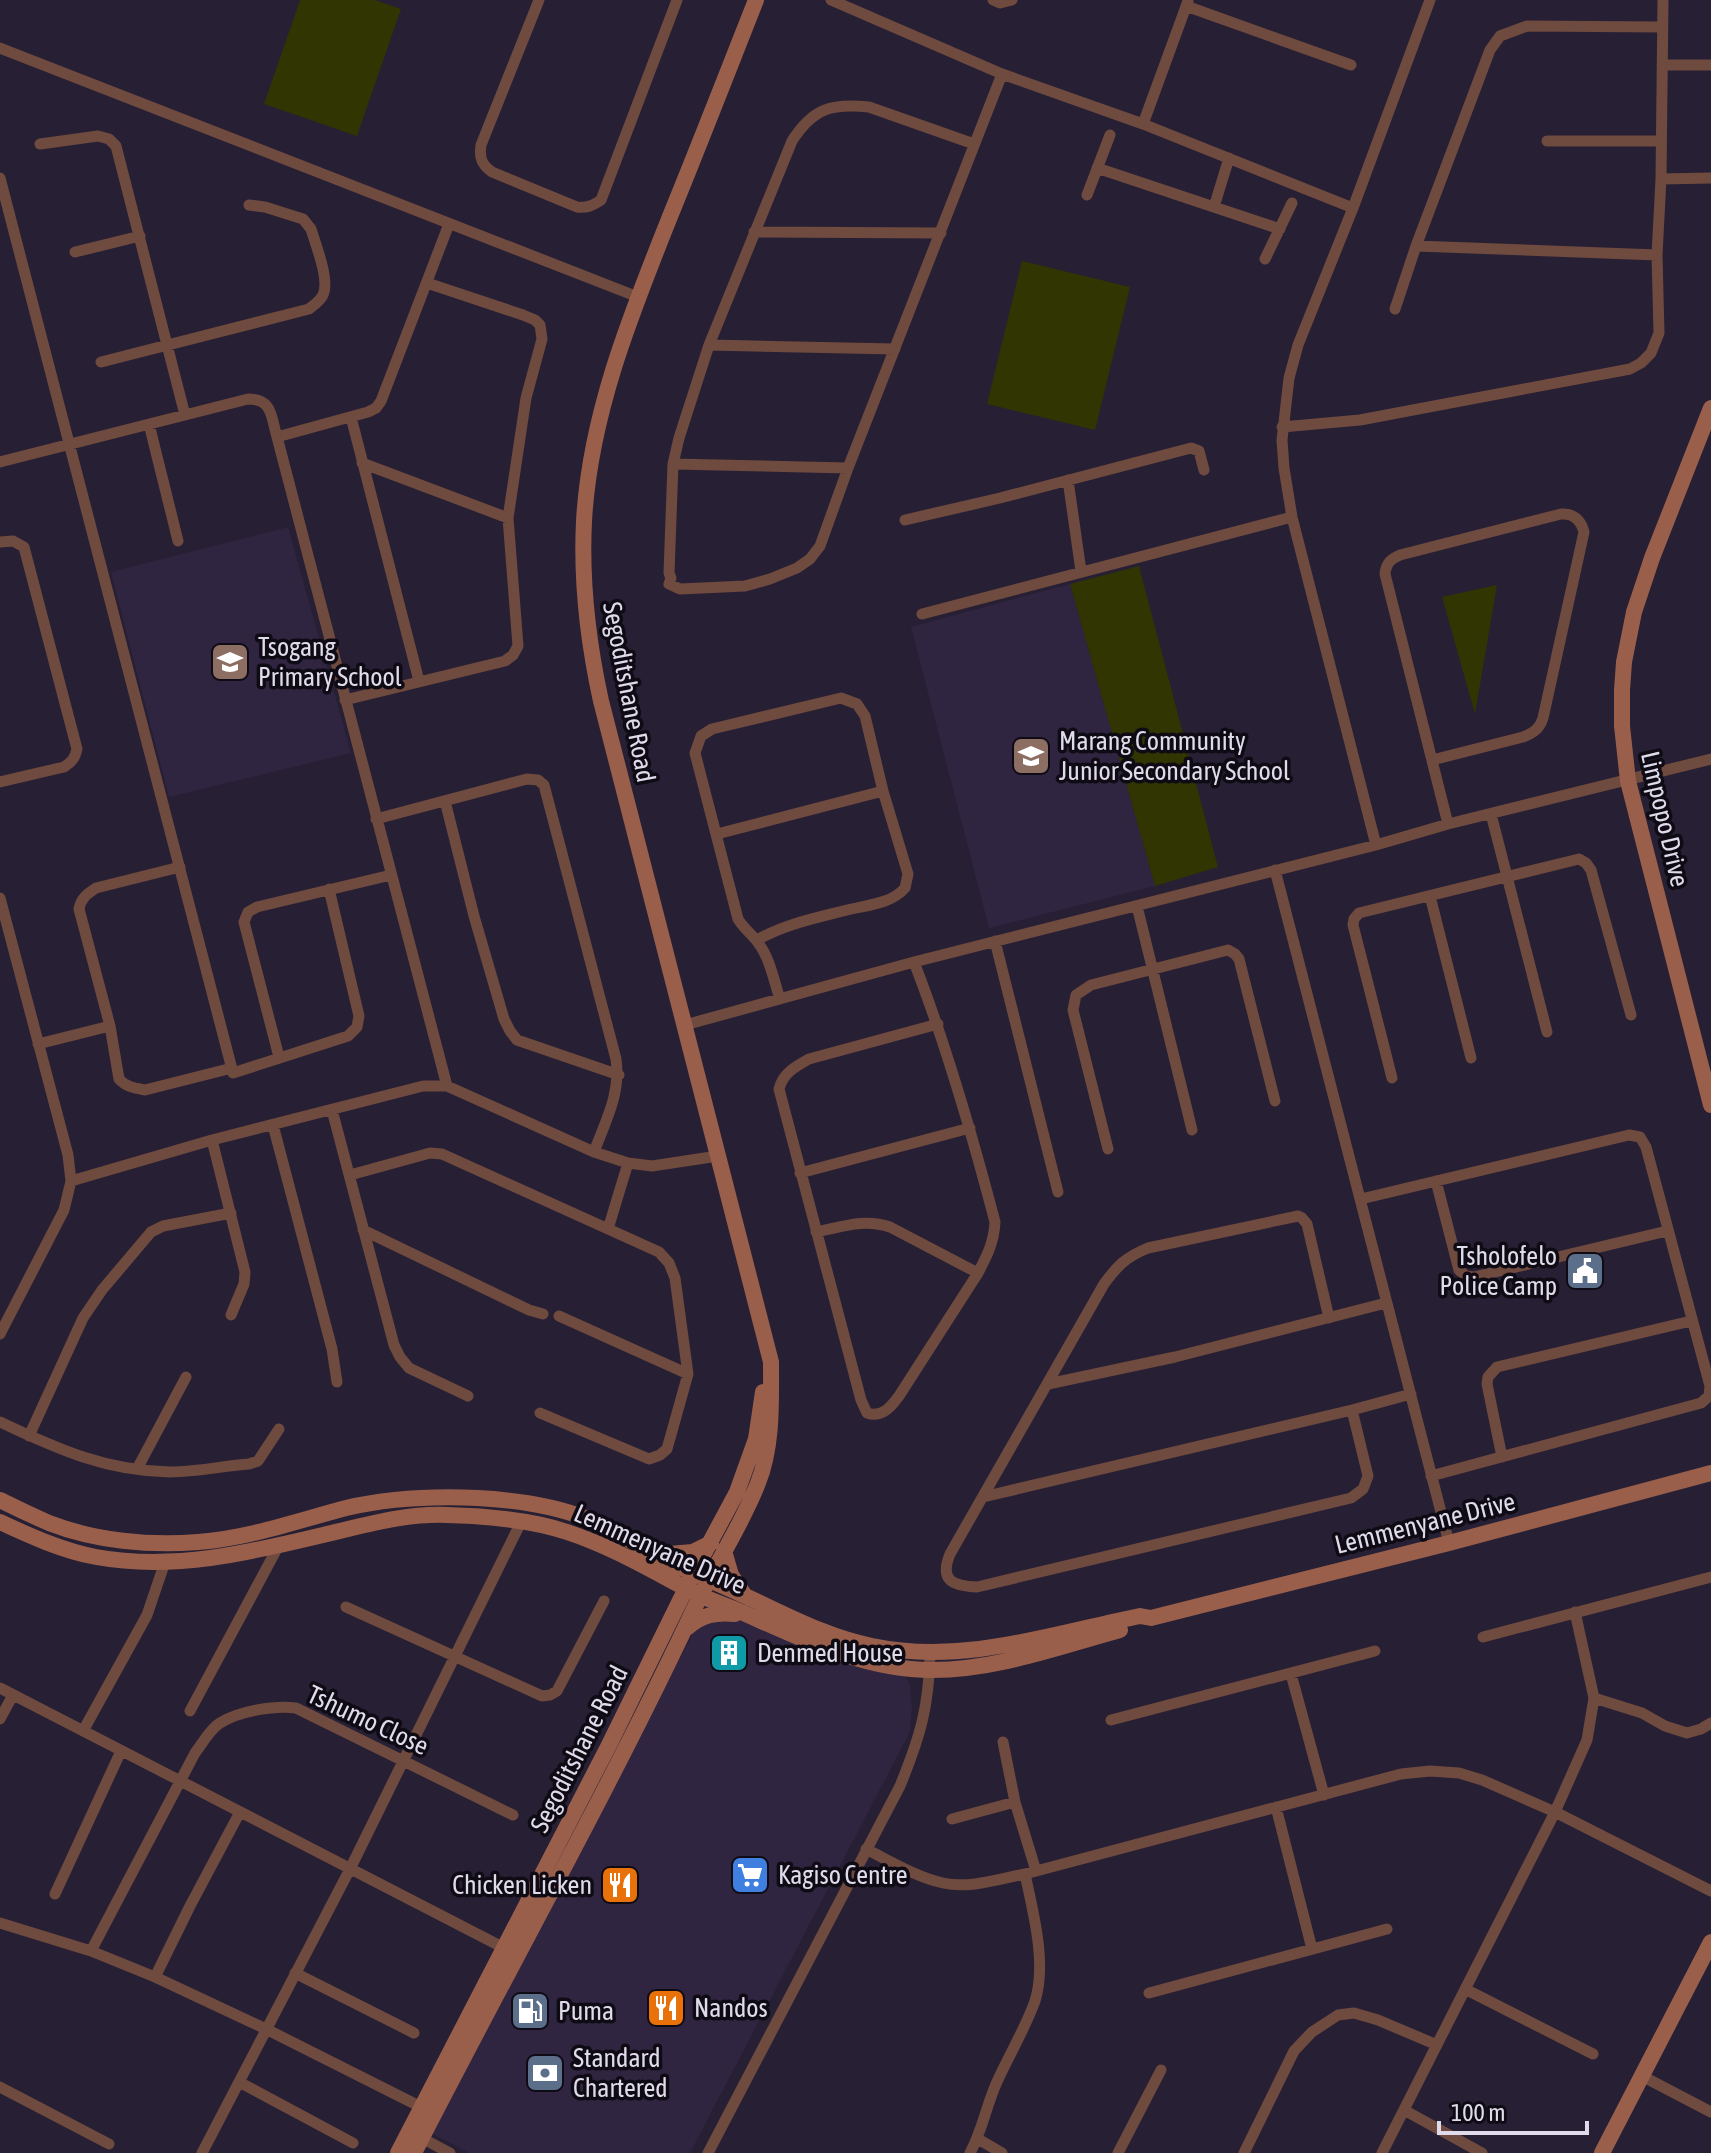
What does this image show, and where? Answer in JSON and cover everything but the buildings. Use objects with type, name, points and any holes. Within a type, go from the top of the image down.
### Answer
[{"type":"street","points":[[539,0],[479,155],[484,166],[492,172],[584,208],[601,200],[677,0]]},
{"type":"street","name":"Segoditshane Road","points":[[398,2153],[415,2141],[519,1955],[697,1584],[758,1483],[768,1446],[771,1362],[601,701],[587,621],[583,569],[584,519],[600,414],[638,297],[756,0]]},
{"type":"street","points":[[831,0],[850,3],[1002,74],[1143,124],[1353,208]]},
{"type":"street","points":[[993,0],[1000,3],[1012,0]]},
{"type":"street","points":[[1376,845],[1292,517],[1284,468],[1282,427],[1289,378],[1298,345],[1353,208],[1430,0]]},
{"type":"street","points":[[1282,427],[1360,420],[1630,369],[1651,353],[1659,333],[1657,255],[1663,0]]},
{"type":"street","points":[[1143,124],[1187,3],[1351,65]]},
{"type":"street","points":[[1395,309],[1490,50],[1500,36],[1527,26],[1662,27]]},
{"type":"street","points":[[0,48],[638,297]]},
{"type":"street","points":[[1662,65],[1711,65]]},
{"type":"street","points":[[974,144],[869,107],[828,107],[814,114],[800,128],[709,345],[679,438],[673,464],[669,584],[680,589],[745,586],[803,564],[820,546],[1002,74]]},
{"type":"street","points":[[1087,195],[1110,135]]},
{"type":"street","points":[[40,144],[98,136],[116,146],[185,415]]},
{"type":"street","points":[[1547,141],[1660,141]]},
{"type":"street","points":[[1214,207],[1229,158]]},
{"type":"street","points":[[1097,168],[1280,229]]},
{"type":"street","points":[[0,178],[233,1073],[348,1036],[357,1027],[359,1016],[329,889]]},
{"type":"street","points":[[1661,179],[1711,178]]},
{"type":"street","points":[[1265,259],[1292,203]]},
{"type":"street","points":[[101,362],[309,309],[319,301],[325,282],[308,224],[303,219],[249,205]]},
{"type":"street","points":[[277,437],[376,408],[449,224]]},
{"type":"street","points":[[754,232],[941,233]]},
{"type":"street","points":[[75,252],[140,236]]},
{"type":"street","points":[[1416,246],[1657,255]]},
{"type":"street","points":[[345,700],[505,661],[518,646],[508,518],[526,398],[542,339],[540,325],[523,315],[427,283]]},
{"type":"street","points":[[709,345],[895,349]]},
{"type":"street","points":[[0,462],[248,399],[261,400],[269,410],[447,1086]]},
{"type":"street","name":"Limpopo Drive","points":[[1711,408],[1634,612],[1622,690],[1628,781],[1711,1105]]},
{"type":"street","points":[[351,417],[419,681]]},
{"type":"street","points":[[149,424],[178,541]]},
{"type":"street","points":[[905,520],[1191,448],[1199,451],[1204,470]]},
{"type":"street","points":[[362,463],[508,518]]},
{"type":"street","points":[[673,464],[848,468]]},
{"type":"street","points":[[1068,480],[1081,571]]},
{"type":"street","points":[[1432,760],[1523,737],[1540,726],[1584,532],[1573,515],[1561,514],[1400,555],[1385,568],[1385,574],[1448,824]]},
{"type":"street","points":[[922,614],[1292,517]]},
{"type":"street","points":[[0,542],[13,541],[24,547],[77,749],[76,757],[64,767],[0,782]]},
{"type":"street","points":[[757,940],[794,924],[892,899],[905,888],[908,874],[865,716],[851,700],[841,698],[712,729],[701,736],[695,753],[738,919],[765,954],[780,999]]},
{"type":"street","points":[[685,1025],[914,962],[1711,759]]},
{"type":"street","points":[[376,819],[527,779],[538,780],[544,785],[619,1075],[617,1090],[594,1152]]},
{"type":"street","points":[[717,834],[883,791]]},
{"type":"street","points":[[445,801],[474,916],[510,1031],[517,1040],[619,1075]]},
{"type":"street","points":[[1491,814],[1547,1032]]},
{"type":"street","points":[[1392,1078],[1353,925],[1359,913],[1579,859],[1591,870],[1631,1015]]},
{"type":"street","points":[[180,867],[96,888],[84,895],[80,902],[79,909],[110,1026],[119,1079],[124,1085],[145,1090],[232,1068]]},
{"type":"street","points":[[1275,870],[1449,1543]]},
{"type":"street","points":[[279,1057],[244,922],[248,912],[257,907],[391,875]]},
{"type":"street","points":[[1430,896],[1471,1058]]},
{"type":"street","points":[[0,1334],[64,1210],[71,1181],[68,1155],[1,906]]},
{"type":"street","points":[[1137,906],[1192,1130]]},
{"type":"street","points":[[995,941],[1058,1192]]},
{"type":"street","points":[[1108,1149],[1073,1010],[1076,995],[1091,985],[1228,950],[1235,954],[1239,959],[1275,1101]]},
{"type":"street","points":[[914,962],[938,1024],[970,1128],[995,1222],[994,1235],[978,1273],[891,1407],[873,1415],[867,1413],[861,1400],[779,1089],[781,1079],[792,1068],[809,1059],[938,1024]]},
{"type":"street","points":[[38,1044],[110,1026]]},
{"type":"street","points":[[71,1181],[212,1140],[423,1086],[447,1086],[594,1152],[628,1163],[652,1166],[718,1156]]},
{"type":"street","points":[[332,1110],[394,1345],[409,1368],[468,1396]]},
{"type":"street","points":[[273,1125],[332,1349],[337,1382]]},
{"type":"street","points":[[800,1173],[970,1128]]},
{"type":"street","points":[[1361,1199],[1635,1135],[1646,1147],[1710,1386],[1706,1400],[1431,1476]]},
{"type":"street","points":[[212,1140],[245,1272],[244,1284],[231,1315]]},
{"type":"street","points":[[350,1175],[430,1153],[442,1154],[659,1252],[669,1263],[675,1278],[688,1374],[667,1449],[649,1459],[540,1413]]},
{"type":"street","points":[[608,1229],[628,1163]]},
{"type":"street","points":[[1436,1181],[1459,1270],[1466,1276],[1474,1277],[1667,1231]]},
{"type":"street","points":[[29,1436],[83,1318],[102,1290],[151,1232],[163,1226],[231,1213]]},
{"type":"street","points":[[1329,1318],[1307,1224],[1298,1216],[1148,1248],[1129,1256],[1104,1284],[950,1554],[945,1567],[946,1576],[955,1584],[977,1587],[1351,1498],[1363,1489],[1368,1476],[1352,1410]]},
{"type":"street","points":[[816,1232],[867,1222],[879,1223],[978,1273]]},
{"type":"street","points":[[363,1230],[543,1314]]},
{"type":"street","points":[[1048,1384],[1175,1357],[1386,1303]]},
{"type":"street","points":[[559,1316],[688,1374]]},
{"type":"street","points":[[1502,1457],[1487,1384],[1488,1377],[1497,1367],[1691,1321]]},
{"type":"street","points":[[137,1469],[186,1377]]},
{"type":"street","points":[[983,1497],[1411,1394]]},
{"type":"street","points":[[0,1422],[66,1453],[106,1464],[171,1472],[258,1461],[279,1429]]},
{"type":"street","name":"Lemmenyane Drive","points":[[0,1522],[93,1557],[165,1562],[224,1558],[381,1521],[416,1516],[481,1516],[546,1525],[652,1562],[799,1639],[871,1662],[930,1662],[963,1652],[1140,1616],[1151,1618],[1711,1473]]},
{"type":"street","name":"Lemmenyane Drive","points":[[0,1500],[79,1532],[127,1541],[172,1543],[232,1537],[382,1502],[442,1497],[492,1499],[553,1508],[586,1518],[652,1562]]},
{"type":"street","points":[[202,2153],[350,1869],[521,1522]]},
{"type":"street","points":[[190,1711],[279,1545]]},
{"type":"street","points":[[745,1595],[718,1547],[652,1562],[666,1589],[676,1628],[708,1615],[745,1613]]},
{"type":"street","points":[[83,1731],[147,1615],[165,1562]]},
{"type":"street","points":[[1483,1637],[1711,1577]]},
{"type":"street","name":"Lemmenyane Drive","points":[[697,1584],[745,1595],[806,1625],[852,1641],[930,1662]]},
{"type":"street","points":[[346,1607],[542,1696],[557,1691],[604,1601]]},
{"type":"street","points":[[1382,2153],[1555,1812],[1587,1740],[1594,1698],[1575,1612]]},
{"type":"street","name":"Segoditshane Road","points":[[415,2141],[421,2107],[609,1745],[676,1628]]},
{"type":"street","points":[[1111,1720],[1375,1651]]},
{"type":"street","points":[[708,2153],[900,1786],[918,1743],[925,1715],[930,1662]]},
{"type":"street","points":[[1291,1674],[1324,1795]]},
{"type":"street","points":[[0,1688],[519,1955]]},
{"type":"street","points":[[0,1719],[13,1695]]},
{"type":"street","points":[[1594,1698],[1642,1713],[1665,1726],[1687,1733],[1711,1723]]},
{"type":"street","name":"Tshumo Close","points":[[91,1951],[203,1743],[221,1723],[266,1708],[296,1708],[513,1815]]},
{"type":"street","points":[[970,2153],[1039,1983],[1031,1872],[1003,1742]]},
{"type":"street","points":[[55,1894],[121,1751]]},
{"type":"street","points":[[866,1849],[943,1883],[975,1884],[1401,1774],[1430,1771],[1459,1773],[1555,1812],[1711,1891]]},
{"type":"street","points":[[952,1819],[1015,1802]]},
{"type":"street","points":[[1276,1807],[1312,1949]]},
{"type":"street","points":[[155,1977],[240,1812]]},
{"type":"street","points":[[0,1923],[91,1951],[155,1977],[421,2107]]},
{"type":"street","points":[[1149,1993],[1387,1929]]},
{"type":"street","points":[[1602,2153],[1711,1942]]},
{"type":"street","points":[[295,1973],[414,2033]]},
{"type":"street","points":[[1465,1989],[1593,2054]]},
{"type":"street","points":[[1244,2153],[1294,2051],[1312,2032],[1338,2015],[1354,2013],[1378,2020],[1437,2045]]},
{"type":"street","points":[[1118,2153],[1161,2070]]},
{"type":"street","points":[[1642,2076],[1711,2112]]},
{"type":"street","points":[[239,2082],[353,2143]]},
{"type":"street","points":[[0,2087],[109,2144]]},
{"type":"street","points":[[1404,2110],[1482,2153]]},
{"type":"street","points":[[978,2139],[1002,2153]]},
{"type":"street","points":[[415,2141],[450,2153]]},
{"type":"shaded area","name":"Tsogang Primary School","points":[[288,527],[351,753],[169,797],[111,572]]},
{"type":"shaded area","name":"Marang Community Junior Secondary School","points":[[1070,584],[1155,886],[989,928],[911,627]]},
{"type":"shaded area","points":[[738,1616],[801,1638],[858,1668],[904,1675],[910,1685],[910,1732],[690,2153],[470,2153],[431,2133],[700,1620]]},
{"type":"green space","points":[[300,0],[375,0],[401,9],[357,136],[264,104]]},
{"type":"green space","points":[[1022,261],[1130,287],[1095,430],[987,404]]},
{"type":"green space","points":[[1139,566],[1218,867],[1155,886],[1070,584]]},
{"type":"green space","points":[[1497,585],[1475,714],[1442,597]]},
{"type":"place","name":"Tsogang Primary School","points":[[230,662]]},
{"type":"place","name":"Marang Community Junior Secondary School","points":[[1031,756]]},
{"type":"place","name":"Tsholofelo Police Camp","points":[[1585,1271]]},
{"type":"place","name":"Denmed House","points":[[729,1653]]},
{"type":"place","name":"Kagiso Centre","points":[[750,1875]]},
{"type":"place","name":"Chicken Licken","points":[[620,1885]]},
{"type":"place","name":"Nandos","points":[[666,2008]]},
{"type":"place","name":"Puma","points":[[530,2011]]},
{"type":"place","name":"Standard Chartered","points":[[545,2073]]}]
